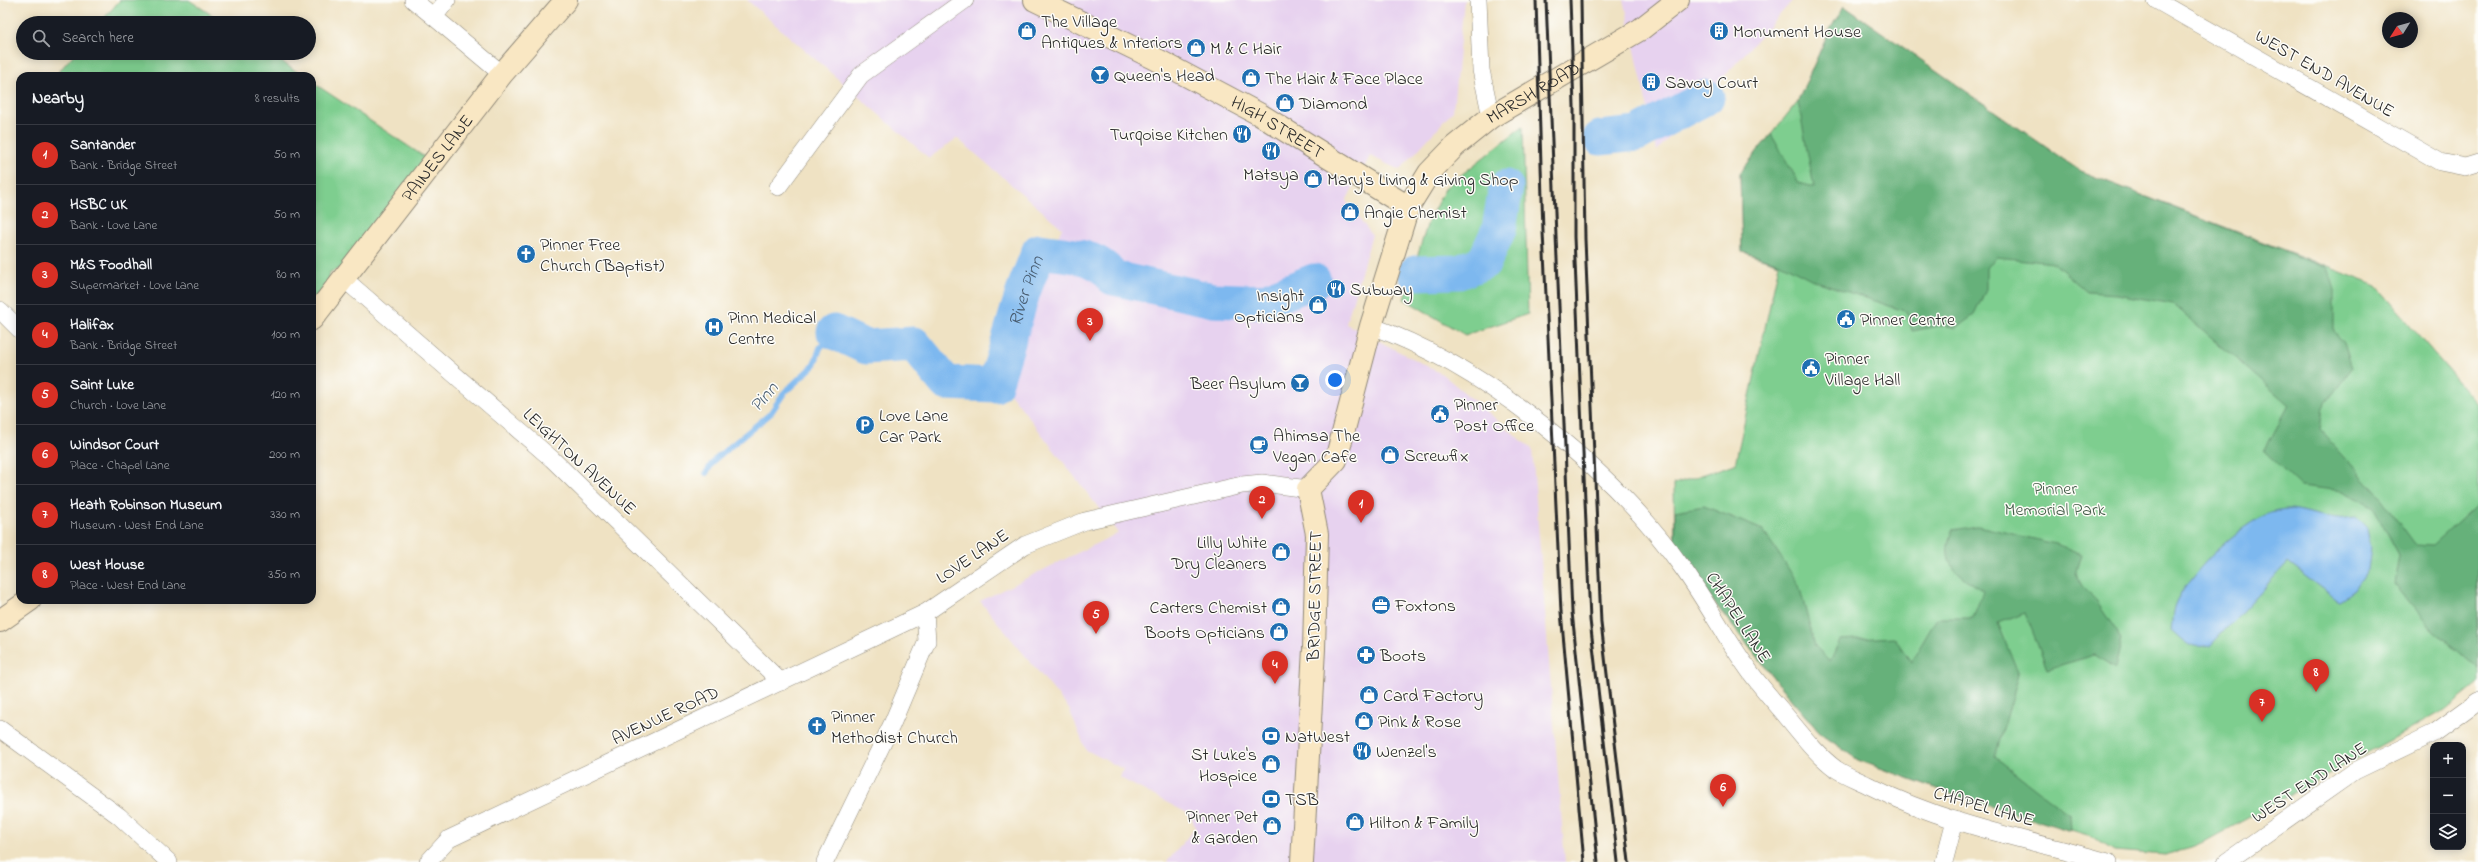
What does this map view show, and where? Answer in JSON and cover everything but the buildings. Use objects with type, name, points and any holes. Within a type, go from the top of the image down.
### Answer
[{"type":"street","points":[[413,0],[502,74]]},
{"type":"street","points":[[434,18],[447,0]]},
{"type":"street","name":"PAINES LANE","points":[[316,314],[502,74],[566,0]]},
{"type":"street","points":[[778,188],[861,75],[965,0]]},
{"type":"street","name":"HIGH STREET","points":[[1035,0],[1152,57],[1259,114],[1408,207]]},
{"type":"street","points":[[1478,0],[1481,70],[1491,117]]},
{"type":"street","name":"MARSH ROAD","points":[[1408,207],[1429,173],[1455,146],[1491,117],[1641,29],[1678,0]]},
{"type":"street","name":"WEST END AVENUE","points":[[2156,0],[2440,162],[2465,167],[2478,163]]},
{"type":"street","points":[[1308,489],[1336,460],[1371,326],[1408,207]]},
{"type":"street","name":"LEIGHTON AVENUE","points":[[343,278],[552,459],[781,682]]},
{"type":"street","points":[[0,310],[16,326]]},
{"type":"street","name":"CHAPEL LANE","points":[[1371,326],[1399,336],[1444,358],[1529,414],[1610,483],[1683,569],[1747,668],[1812,747],[1836,769],[1903,803],[1955,820],[2109,862]]},
{"type":"street","name":"LOVE LANE","points":[[925,613],[1025,545],[1085,521],[1242,485],[1262,483],[1308,489]]},
{"type":"street","name":"BRIDGE STREET","points":[[1302,862],[1314,649],[1316,542],[1308,489]]},
{"type":"street","points":[[0,622],[25,604]]},
{"type":"street","points":[[825,862],[892,724],[928,641],[925,613]]},
{"type":"street","name":"AVENUE ROAD","points":[[428,862],[449,839],[925,613]]},
{"type":"street","name":"WEST END LANE","points":[[2226,862],[2355,771],[2434,733],[2478,701]]},
{"type":"street","points":[[0,729],[119,816],[169,862]]},
{"type":"street","points":[[1944,862],[1955,820]]},
{"type":"shaded area","points":[[747,0],[1464,0],[1453,111],[1400,170],[1370,156],[1346,201],[1372,235],[1346,324],[1442,374],[1532,449],[1565,862],[1167,862],[1195,828],[1191,815],[1120,778],[1123,769],[1086,750],[1069,709],[980,601],[1118,533],[1003,384],[1033,293],[1062,228],[957,138],[929,158]]},
{"type":"shaded area","points":[[1624,0],[1793,0],[1657,151]]},
{"type":"green space","points":[[120,0],[189,0],[213,16],[106,16]]},
{"type":"green space","name":"Pinner Memorial Park","points":[[1844,6],[2080,171],[2377,286],[2478,405],[2478,683],[2445,710],[2195,847],[2165,855],[2114,851],[2091,836],[1955,795],[1858,760],[1820,733],[1784,691],[1675,553],[1674,484],[1735,464],[1779,264],[1742,252],[1740,173],[1798,101],[1828,33]]},
{"type":"green space","points":[[1844,6],[2080,171],[2327,268],[2334,290],[2334,331],[2344,343],[2352,368],[2323,407],[2320,430],[2379,495],[2415,544],[2433,545],[2478,504],[2478,669],[2430,626],[2394,584],[2399,555],[2374,508],[2343,491],[2301,486],[2264,451],[2289,405],[2173,304],[2117,294],[2087,292],[2054,263],[1997,257],[1986,268],[1986,290],[1974,315],[1956,328],[1943,325],[1912,331],[1907,312],[1813,280],[1780,263],[1742,252],[1740,173],[1771,134],[1799,183],[1814,187],[1798,101],[1828,33]]},
{"type":"green space","points":[[69,60],[279,60],[297,72],[58,72]]},
{"type":"green space","points":[[316,85],[429,160],[345,267],[330,272],[327,290],[316,304]]},
{"type":"green space","points":[[1523,126],[1528,314],[1465,335],[1404,299],[1429,219],[1446,187]]},
{"type":"green space","points":[[1704,506],[1763,530],[1799,585],[1815,646],[1830,661],[1840,640],[1894,637],[1911,662],[1937,618],[1973,618],[1983,591],[1958,573],[1949,560],[1949,542],[1952,530],[1978,526],[2056,544],[2082,554],[2076,574],[2082,586],[2094,598],[2122,639],[2115,668],[2095,655],[2047,669],[2025,612],[1998,623],[2019,675],[1995,757],[2070,815],[2071,831],[1955,795],[1858,760],[1820,733],[1784,691],[1675,553],[1675,511]]},
{"type":"water","points":[[2292,509],[2336,519],[2356,517],[2367,528],[2371,548],[2368,570],[2355,590],[2339,601],[2288,562],[2210,646],[2197,647],[2184,642],[2171,630],[2172,616],[2180,596],[2201,567],[2229,539],[2258,518],[2271,513]]},
{"type":"waterway","name":"River Pinn","points":[[1600,138],[1637,134],[1707,97]]},
{"type":"waterway","name":"River Pinn","points":[[1415,273],[1459,272],[1484,262],[1499,229],[1506,187]]},
{"type":"waterway","name":"River Pinn","points":[[834,332],[866,347],[914,344],[946,383],[995,385],[1024,289],[1039,251],[1070,255],[1090,260],[1107,270],[1113,278],[1213,300],[1262,302],[1314,281]]},
{"type":"waterway","name":"Pinn","points":[[706,473],[715,459],[770,414],[784,393],[814,365],[820,348],[834,332]]},
{"type":"railway","points":[[1536,0],[1543,232],[1561,612],[1584,862]]},
{"type":"railway","points":[[1546,0],[1572,612],[1598,862]]},
{"type":"railway","points":[[1570,0],[1574,106],[1574,237],[1590,620],[1618,862]]},
{"type":"railway","points":[[1581,0],[1585,239],[1601,623],[1629,862]]},
{"type":"place","name":"The Village Antiques & Interiors","points":[[1027,31]]},
{"type":"place","name":"Monument House","points":[[1719,31]]},
{"type":"place","name":"M & C Hair","points":[[1196,48]]},
{"type":"place","name":"Queen's Head","points":[[1100,75]]},
{"type":"place","name":"The Hair & Face Place","points":[[1251,78]]},
{"type":"place","name":"Savoy Court","points":[[1651,82]]},
{"type":"place","name":"Diamond","points":[[1285,103]]},
{"type":"place","name":"Turqoise Kitchen","points":[[1242,134]]},
{"type":"place","name":"Matsya","points":[[1271,151]]},
{"type":"place","name":"Mary's Living & Giving Shop","points":[[1313,179]]},
{"type":"place","name":"Angie Chemist","points":[[1350,212]]},
{"type":"place","name":"Pinner Free Church (Baptist)","points":[[526,254]]},
{"type":"place","name":"Subway","points":[[1336,289]]},
{"type":"place","name":"Insight Opticians","points":[[1318,305]]},
{"type":"place","name":"Pinner Centre","points":[[1846,319]]},
{"type":"place","name":"Pinn Medical Centre","points":[[714,327]]},
{"type":"place","name":"M&S Foodhall","points":[[1090,341]]},
{"type":"place","name":"Pinner Village Hall","points":[[1811,368]]},
{"type":"place","name":"Beer Asylum","points":[[1300,383]]},
{"type":"place","name":"Pinner Post Office","points":[[1440,414]]},
{"type":"place","name":"Love Lane Car Park","points":[[865,425]]},
{"type":"place","name":"Ahimsa The Vegan Cafe","points":[[1259,445]]},
{"type":"place","name":"Screwfix","points":[[1390,455]]},
{"type":"place","name":"HSBC UK","points":[[1262,519]]},
{"type":"place","name":"Santander","points":[[1361,523]]},
{"type":"place","name":"Lilly White Dry Cleaners","points":[[1281,552]]},
{"type":"place","name":"Foxtons","points":[[1381,605]]},
{"type":"place","name":"Carters Chemist","points":[[1281,607]]},
{"type":"place","name":"Boots Opticians","points":[[1279,632]]},
{"type":"place","name":"Saint Luke","points":[[1096,634]]},
{"type":"place","name":"Boots","points":[[1366,655]]},
{"type":"place","name":"Halifax","points":[[1275,684]]},
{"type":"place","name":"West House","points":[[2316,692]]},
{"type":"place","name":"Card Factory","points":[[1369,695]]},
{"type":"place","name":"Pink & Rose","points":[[1364,721]]},
{"type":"place","name":"Heath Robinson Museum","points":[[2262,722]]},
{"type":"place","name":"Pinner Methodist Church","points":[[817,726]]},
{"type":"place","name":"NatWest","points":[[1271,736]]},
{"type":"place","name":"Wenzel's","points":[[1362,751]]},
{"type":"place","name":"St Luke's Hospice","points":[[1271,764]]},
{"type":"place","name":"TSB","points":[[1271,799]]},
{"type":"place","name":"Windsor Court","points":[[1723,807]]},
{"type":"place","name":"Hilton & Family","points":[[1355,822]]},
{"type":"place","name":"Pinner Pet & Garden","points":[[1272,826]]}]
